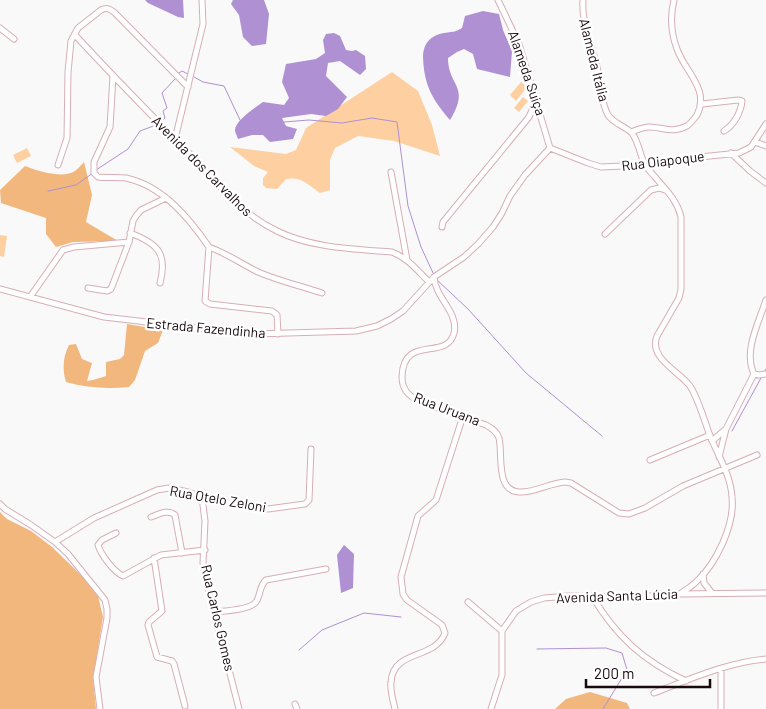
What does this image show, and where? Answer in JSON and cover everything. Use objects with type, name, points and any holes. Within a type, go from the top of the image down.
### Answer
[{"type":"street","points":[[175,139],[202,24],[202,0]]},
{"type":"street","name":"Alameda Suíça","points":[[498,0],[516,35],[550,148]]},
{"type":"street","name":"Alameda Itália","points":[[583,0],[584,22],[598,67],[608,115],[616,124],[631,132],[642,153],[645,165],[678,206],[681,217],[682,282],[679,298],[657,336],[655,342],[656,349],[660,357],[691,387],[724,468],[732,496],[731,519],[719,550],[696,582],[680,594]]},
{"type":"street","points":[[631,132],[648,127],[671,130],[687,126],[695,118],[702,104],[701,95],[696,83],[676,48],[671,16],[674,0]]},
{"type":"street","points":[[58,165],[67,138],[69,50],[71,41],[78,28],[101,10],[105,8],[110,9],[188,87]]},
{"type":"street","points":[[0,28],[14,39]]},
{"type":"street","name":"Avenida dos Carvalhos","points":[[75,35],[247,212],[261,222],[278,232],[320,244],[392,252],[408,261],[429,282]]},
{"type":"street","points":[[113,76],[110,127],[94,162],[94,173],[98,177],[124,178],[147,186],[174,204],[209,247],[275,279],[322,293]]},
{"type":"street","points":[[442,227],[443,222],[529,117],[536,101]]},
{"type":"street","points":[[702,104],[742,101],[735,120],[724,131]]},
{"type":"street","points":[[766,124],[755,142],[766,146]]},
{"type":"street","name":"Rua Oiapoque","points":[[550,148],[601,167],[645,165],[661,161],[739,153],[755,142]]},
{"type":"street","points":[[429,282],[464,257],[494,227],[510,196],[525,175],[550,148]]},
{"type":"street","points":[[731,153],[766,183]]},
{"type":"street","points":[[391,172],[408,261]]},
{"type":"street","points":[[605,234],[651,190],[659,188],[668,192]]},
{"type":"street","points":[[88,288],[107,291],[112,288],[128,242],[133,221],[142,210],[166,198]]},
{"type":"street","points":[[130,233],[148,239],[160,254],[164,268],[160,283]]},
{"type":"street","points":[[30,297],[63,250],[74,247],[128,242]]},
{"type":"street","points":[[209,247],[204,301],[210,304],[272,311],[277,315],[278,334]]},
{"type":"street","name":"Rua Uruana","points":[[436,276],[436,289],[455,321],[454,336],[451,342],[446,345],[420,350],[408,356],[405,361],[402,383],[405,391],[418,401],[486,424],[496,432],[499,439],[504,481],[509,489],[524,492],[557,482],[565,482],[576,486],[619,513],[630,514],[683,486],[724,468]]},
{"type":"street","name":"Estrada Fazendinha","points":[[0,289],[104,317],[250,334],[278,334],[356,331],[377,326],[403,310],[429,282]]},
{"type":"street","points":[[719,457],[726,429],[754,374],[750,360],[751,349],[766,300]]},
{"type":"street","points":[[754,374],[766,374]]},
{"type":"street","points":[[395,709],[391,682],[394,669],[406,659],[437,645],[445,633],[442,625],[407,600],[403,594],[401,577],[418,516],[436,500],[463,416]]},
{"type":"street","points":[[712,441],[726,429]]},
{"type":"street","points":[[650,460],[710,435]]},
{"type":"street","name":"Rua Otelo Zeloni","points":[[55,542],[94,518],[157,490],[169,488],[202,497],[268,509],[279,509],[308,503],[311,449]]},
{"type":"street","points":[[724,468],[757,455]]},
{"type":"street","name":"Rua Carlos Gomes","points":[[202,497],[205,521],[203,563],[239,709]]},
{"type":"street","points":[[0,504],[6,510],[55,542],[82,569],[105,600],[107,618],[96,677],[100,709]]},
{"type":"street","points":[[151,517],[166,512],[176,515],[182,553]]},
{"type":"street","points":[[116,533],[102,540],[98,546],[119,574],[123,576],[161,555],[205,550]]},
{"type":"street","points":[[154,558],[162,611],[148,625],[157,657],[172,661],[174,664],[185,706]]},
{"type":"street","points":[[214,612],[244,608],[252,605],[256,602],[262,584],[266,580],[326,569]]},
{"type":"street","points":[[703,574],[704,583],[712,593]]},
{"type":"street","name":"Avenida Santa Lúcia","points":[[502,631],[516,611],[531,602],[560,596],[632,597],[712,593],[766,593]]},
{"type":"street","points":[[592,596],[607,620],[624,639],[666,672],[686,681]]},
{"type":"street","points":[[468,602],[502,631],[502,675],[491,709]]},
{"type":"street","points":[[654,693],[743,662],[766,659]]},
{"type":"street","points":[[721,669],[721,709]]},
{"type":"shaded area","points":[[145,0],[183,0],[184,18],[178,17]]},
{"type":"shaded area","points":[[233,0],[264,0],[269,14],[266,44],[252,46],[243,37],[239,15],[231,4]]},
{"type":"shaded area","points":[[483,11],[499,14],[503,30],[512,51],[510,77],[477,69],[473,54],[464,49],[448,58],[451,75],[459,93],[459,100],[450,120],[438,105],[427,84],[423,57],[424,48],[428,41],[437,35],[462,28],[465,16]]},
{"type":"shaded area","points":[[334,33],[340,36],[346,50],[356,50],[365,56],[366,69],[360,75],[340,61],[328,63],[326,76],[347,97],[338,109],[326,116],[311,114],[282,118],[286,126],[297,129],[293,139],[270,142],[263,135],[252,135],[238,139],[235,131],[236,127],[251,111],[263,102],[284,105],[289,98],[282,82],[286,64],[316,59],[325,53],[323,40],[326,34]]},
{"type":"shaded area","points":[[392,72],[418,91],[432,125],[440,156],[394,141],[358,136],[335,148],[330,160],[330,190],[320,193],[304,182],[291,178],[286,179],[277,189],[266,188],[263,185],[263,178],[268,172],[254,166],[230,147],[286,154],[296,150],[306,128]]},
{"type":"shaded area","points":[[521,82],[527,87],[516,101],[510,95]]},
{"type":"shaded area","points":[[523,97],[528,101],[519,112],[514,108]]},
{"type":"shaded area","points":[[27,148],[31,156],[17,163],[13,155]]},
{"type":"shaded area","points":[[84,162],[92,195],[86,222],[118,241],[73,242],[56,247],[46,234],[46,218],[1,203],[0,190],[25,166],[43,172],[64,174],[75,171]]},
{"type":"shaded area","points":[[0,235],[7,236],[4,257],[0,256]]},
{"type":"shaded area","points":[[127,324],[163,330],[158,343],[145,351],[135,380],[129,387],[82,386],[66,382],[64,363],[69,345],[76,344],[82,359],[92,363],[87,381],[106,376],[106,362],[120,359],[124,355]]},
{"type":"shaded area","points":[[0,512],[7,519],[31,531],[52,547],[81,575],[98,596],[103,617],[93,678],[96,709],[0,709]]},
{"type":"shaded area","points":[[344,545],[354,554],[353,588],[341,593],[337,555]]},
{"type":"shaded area","points":[[590,692],[627,703],[630,709],[555,709],[566,699]]},
{"type":"waterway","points":[[179,73],[182,71],[188,74]]},
{"type":"waterway","points":[[194,77],[203,82],[224,86],[240,120]]},
{"type":"waterway","points":[[161,121],[165,118],[163,111],[167,108],[162,93],[175,79]]},
{"type":"waterway","points":[[284,122],[309,120],[342,123],[372,118],[397,122],[408,206],[421,247],[434,275]]},
{"type":"waterway","points":[[96,170],[128,149],[140,131],[156,125]]},
{"type":"waterway","points":[[48,191],[76,185],[93,173]]},
{"type":"waterway","points":[[436,279],[468,309],[526,373],[602,436]]},
{"type":"waterway","points":[[732,431],[761,378]]},
{"type":"waterway","points":[[299,650],[322,630],[364,613],[401,617]]},
{"type":"waterway","points":[[537,649],[606,648],[622,653],[628,673],[622,678],[603,709]]}]
